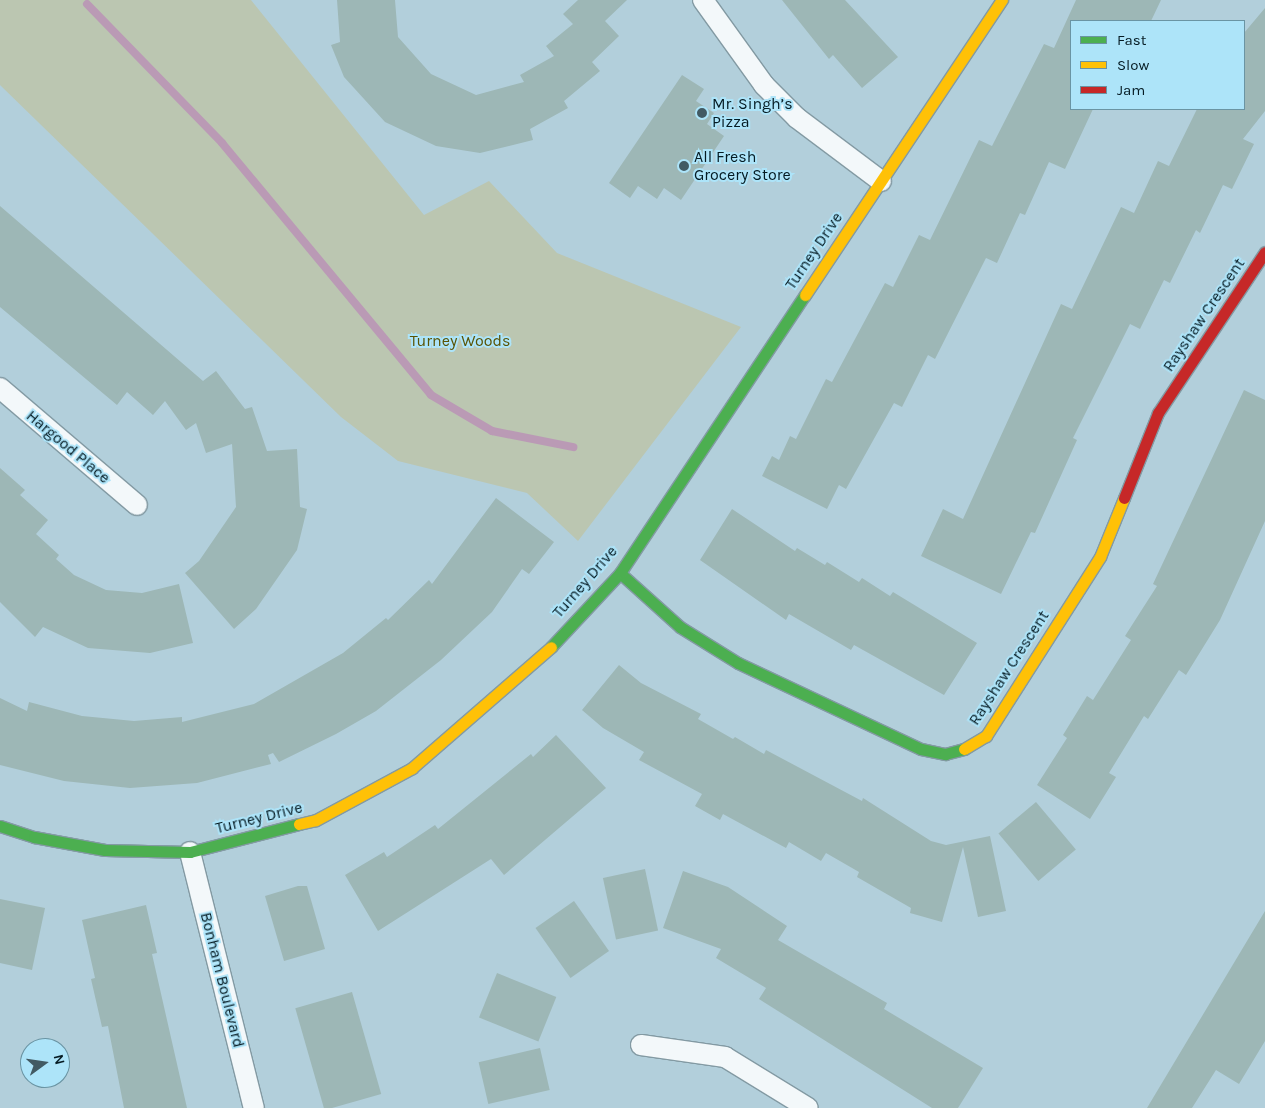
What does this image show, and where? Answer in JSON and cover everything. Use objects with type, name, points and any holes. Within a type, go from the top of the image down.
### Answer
[{"type":"street","points":[[703,0],[771,92],[834,149],[881,181]]},
{"type":"street","name":"Turney Drive","points":[[0,826],[34,837],[105,850],[190,852],[316,820],[412,768],[537,662],[620,573],[1002,0]]},
{"type":"street","name":"Rayshaw Crescent","points":[[620,573],[680,627],[738,663],[921,749],[946,754],[968,748],[986,736],[1100,557],[1158,413],[1265,252]]},
{"type":"street","name":"Hargood Place","points":[[0,388],[137,505]]},
{"type":"street","name":"Bonham Boulevard","points":[[190,852],[254,1108]]},
{"type":"street","points":[[640,1045],[725,1057],[808,1108]]},
{"type":"green space","name":"Turney Woods","points":[[0,0],[251,0],[424,215],[489,181],[557,253],[741,327],[578,541],[527,493],[398,461],[341,417],[0,85]]},
{"type":"building","points":[[337,0],[395,0],[398,37],[431,74],[476,95],[524,82],[520,75],[554,56],[546,46],[573,24],[563,14],[578,0],[627,0],[605,21],[619,36],[592,62],[600,71],[564,101],[568,108],[530,129],[533,140],[480,153],[436,146],[385,122],[344,77],[331,45],[340,42]]},
{"type":"building","points":[[782,0],[845,0],[898,57],[862,88],[833,55],[829,59]]},
{"type":"building","points":[[1076,0],[1161,0],[1151,20],[1070,20],[1070,110],[1093,110],[1065,169],[1049,162],[1025,215],[1020,213],[997,263],[986,258],[935,359],[928,355],[902,407],[894,403],[846,489],[839,485],[827,509],[762,476],[772,456],[779,460],[790,436],[796,439],[826,379],[832,382],[885,283],[893,287],[919,235],[930,240],[979,140],[992,146],[1044,44],[1054,48]]},
{"type":"building","points":[[1265,8],[1265,111],[1243,139],[1254,144],[1232,189],[1223,185],[1200,233],[1196,230],[1170,283],[1164,280],[1140,329],[1130,324],[1073,438],[1077,440],[1035,533],[1031,532],[1001,594],[921,556],[943,509],[963,519],[1061,304],[1072,309],[1121,207],[1134,213],[1158,161],[1169,166],[1197,110],[1245,110],[1245,32]]},
{"type":"building","points":[[682,75],[704,89],[696,101],[714,113],[707,124],[724,136],[681,200],[664,188],[657,199],[638,186],[630,198],[609,183]]},
{"type":"building","points":[[0,206],[203,381],[216,371],[245,409],[252,407],[267,451],[297,449],[300,507],[307,509],[297,550],[256,609],[234,629],[185,573],[199,561],[236,507],[232,444],[206,453],[196,423],[186,430],[165,401],[153,415],[127,392],[117,405],[0,307]]},
{"type":"building","points":[[1244,390],[1265,400],[1265,521],[1220,620],[1186,675],[1179,670],[1148,719],[1144,716],[1109,773],[1116,777],[1090,819],[1037,785],[1067,738],[1063,735],[1087,696],[1093,700],[1131,640],[1125,636],[1157,586],[1153,584]]},
{"type":"building","points":[[0,468],[25,490],[20,495],[48,520],[36,534],[59,555],[56,559],[74,575],[106,590],[142,593],[179,584],[193,643],[150,653],[88,648],[43,627],[35,637],[0,602]]},
{"type":"building","points":[[496,498],[554,542],[529,574],[522,569],[492,612],[441,660],[376,711],[336,734],[279,762],[273,753],[268,755],[271,764],[197,783],[130,788],[64,781],[0,765],[0,698],[27,711],[29,702],[82,716],[134,721],[182,717],[182,722],[254,704],[343,653],[386,618],[388,620],[429,580],[432,584]]},
{"type":"building","points":[[732,509],[795,551],[797,548],[825,565],[827,562],[859,582],[862,578],[890,596],[893,592],[977,643],[944,695],[854,645],[851,650],[789,614],[786,620],[700,560]]},
{"type":"building","points":[[619,665],[641,683],[701,714],[698,719],[733,739],[735,737],[764,754],[766,750],[862,801],[863,798],[931,841],[946,845],[990,836],[1006,911],[978,917],[963,847],[942,922],[910,913],[911,908],[857,877],[859,872],[826,853],[821,861],[789,842],[786,848],[723,814],[720,820],[695,806],[702,794],[639,760],[644,752],[603,728],[582,710]]},
{"type":"building","points":[[556,735],[606,788],[504,875],[491,859],[378,931],[345,875],[384,852],[387,857],[435,825],[438,829],[531,754],[533,757]]},
{"type":"building","points":[[1036,802],[1076,849],[1038,881],[998,833]]},
{"type":"building","points":[[645,869],[658,931],[616,940],[603,878]]},
{"type":"building","points":[[683,871],[728,887],[787,926],[778,940],[887,1003],[884,1009],[983,1068],[958,1108],[932,1108],[759,999],[766,988],[716,958],[721,949],[663,928]]},
{"type":"building","points":[[298,886],[307,886],[325,949],[284,961],[265,896]]},
{"type":"building","points":[[0,899],[45,908],[32,970],[0,963]]},
{"type":"building","points":[[574,901],[609,951],[570,978],[535,928]]},
{"type":"building","points":[[146,905],[157,953],[152,954],[187,1108],[124,1108],[108,1026],[102,1027],[91,979],[95,978],[82,920]]},
{"type":"building","points":[[1265,911],[1265,1041],[1239,1084],[1216,1070],[1192,1108],[1147,1108]]},
{"type":"building","points":[[497,973],[556,997],[538,1041],[479,1018]]},
{"type":"building","points":[[352,992],[381,1094],[332,1108],[324,1108],[295,1008]]},
{"type":"building","points":[[540,1048],[550,1090],[488,1104],[479,1062]]},
{"type":"waterway","points":[[87,4],[222,143],[431,395],[492,431],[573,447]]},
{"type":"traffic: fast","points":[[551,647],[620,573],[805,295]]},
{"type":"traffic: fast","points":[[620,573],[680,627],[738,663],[921,749],[945,754],[964,749]]},
{"type":"traffic: fast","points":[[0,826],[34,837],[105,850],[190,852],[299,824]]},
{"type":"traffic: slow","points":[[805,295],[1002,0]]},
{"type":"traffic: slow","points":[[964,749],[986,736],[1100,557],[1124,498]]},
{"type":"traffic: slow","points":[[299,824],[316,820],[412,768],[551,647]]},
{"type":"traffic: jam","points":[[1124,498],[1158,413],[1265,252]]},
{"type":"place","name":"Mr. Singh’s Pizza","points":[[702,113]]},
{"type":"place","name":"All Fresh Grocery Store","points":[[684,166]]}]
